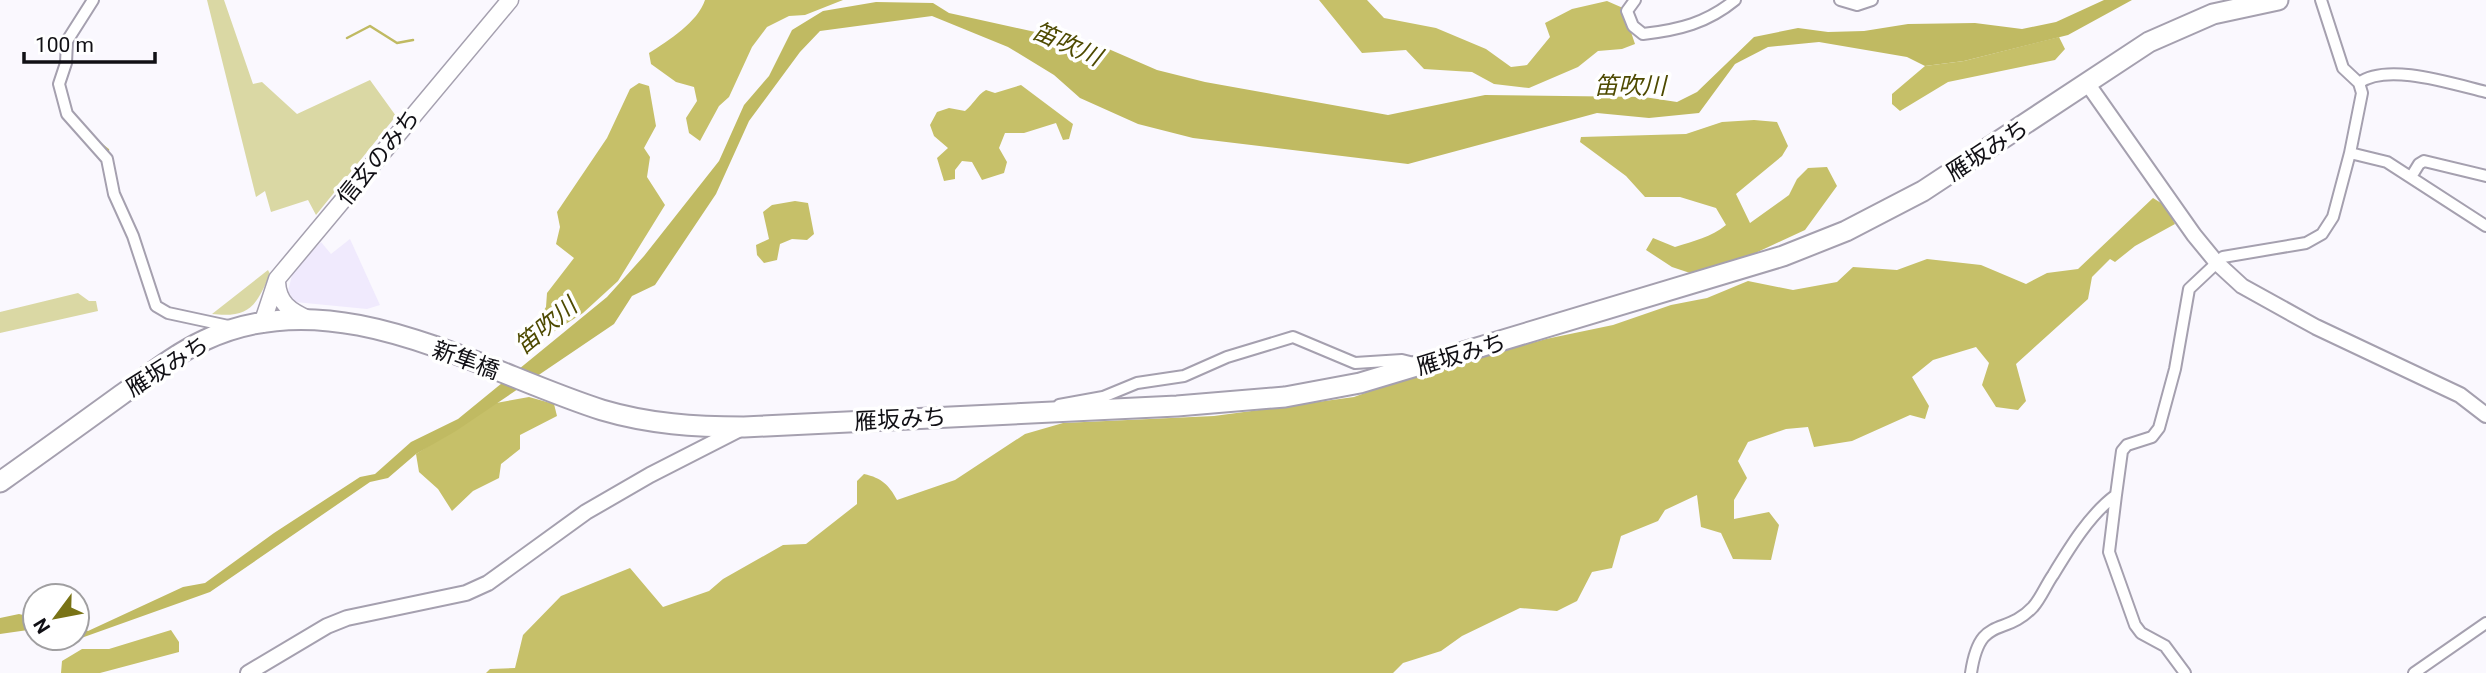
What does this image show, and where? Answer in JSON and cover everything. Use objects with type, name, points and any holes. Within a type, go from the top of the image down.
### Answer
[{"type":"highway","name":"雁坂みち","points":[[572,399],[641,420],[680,426],[744,427],[1245,402],[1323,392],[1422,366],[1783,256],[1846,231],[1923,191],[2149,42],[2180,26],[2241,6],[2278,0]]},
{"type":"highway","name":"雁坂みち","points":[[0,482],[203,340],[238,328],[307,319],[352,323],[399,335]]},
{"type":"highway","name":"新隼橋","points":[[399,335],[572,399]]},
{"type":"main road","name":"信玄のみち","points":[[262,324],[277,279],[510,0]]},
{"type":"main road","points":[[277,279],[281,301],[288,310],[307,319]]},
{"type":"street","points":[[93,0],[67,41],[66,63],[59,84],[67,114],[107,159],[114,194],[133,236],[156,306],[168,313],[238,328]]},
{"type":"street","points":[[1635,0],[1627,11],[1633,26],[1643,34],[1677,30],[1710,19],[1735,0]]},
{"type":"street","points":[[1840,0],[1857,5],[1872,0]]},
{"type":"street","points":[[2185,673],[2165,646],[2141,633],[2135,625],[2109,552],[2122,451],[2127,445],[2152,437],[2159,428],[2175,369],[2189,289],[2231,254],[2306,243],[2322,234],[2333,217],[2350,153],[2361,93],[2359,83],[2343,68],[2321,0]]},
{"type":"street","points":[[2359,83],[2375,74],[2399,75],[2486,92]]},
{"type":"street","points":[[2087,83],[2194,235],[2217,263],[2242,286],[2273,305],[2460,395],[2486,415]]},
{"type":"street","points":[[2350,153],[2378,158],[2486,226]]},
{"type":"street","points":[[2411,177],[2418,164],[2424,161],[2486,176]]},
{"type":"street","points":[[1048,412],[1063,403],[1104,397],[1137,383],[1184,376],[1227,357],[1293,337],[1355,363],[1402,360],[1422,366]]},
{"type":"street","points":[[247,673],[327,626],[347,618],[466,593],[488,583],[586,512],[650,475],[744,427]]},
{"type":"street","points":[[1971,673],[1979,642],[1990,631],[2034,605],[2064,556],[2105,503],[2116,495]]},
{"type":"street","points":[[2414,673],[2486,623]]},
{"type":"shaded area","points":[[207,0],[224,0],[253,84],[262,82],[297,114],[370,80],[396,116],[316,215],[308,200],[271,212],[265,191],[256,197]]},
{"type":"shaded area","points":[[705,0],[843,0],[805,15],[789,16],[767,27],[752,47],[729,97],[719,106],[700,141],[689,133],[686,118],[697,101],[694,87],[676,82],[651,64],[649,53],[689,23]]},
{"type":"shaded area","points":[[1319,0],[1367,0],[1384,18],[1436,28],[1486,49],[1511,67],[1527,65],[1550,37],[1545,23],[1572,9],[1607,1],[1623,8],[1635,44],[1622,49],[1598,51],[1578,67],[1529,88],[1494,84],[1472,72],[1424,69],[1406,50],[1362,53]]},
{"type":"shaded area","points":[[2059,37],[2065,49],[2055,60],[1948,82],[1900,111],[1892,104],[1892,94],[1925,66],[1964,61]]},
{"type":"shaded area","points":[[639,83],[649,86],[656,126],[644,148],[650,157],[647,177],[665,205],[618,281],[583,313],[539,341],[531,330],[546,307],[547,293],[574,258],[556,244],[560,227],[557,212],[607,138],[630,89]]},
{"type":"shaded area","points":[[1021,85],[1073,124],[1069,139],[1063,140],[1056,123],[1024,133],[1005,133],[999,148],[1007,162],[1004,173],[982,180],[972,162],[962,161],[955,170],[955,179],[944,181],[937,158],[948,148],[934,136],[930,125],[937,112],[949,108],[965,111],[986,90],[995,93]]},
{"type":"shaded area","points":[[1722,122],[1777,122],[1788,146],[1782,156],[1736,194],[1750,223],[1789,195],[1797,179],[1808,168],[1827,167],[1837,186],[1805,230],[1734,263],[1690,273],[1672,267],[1646,250],[1653,238],[1675,247],[1720,229],[1726,225],[1716,208],[1680,197],[1645,197],[1626,176],[1580,142],[1581,137],[1686,134]]},
{"type":"shaded area","points":[[2153,198],[2166,206],[2175,224],[2135,246],[2115,262],[2110,259],[2092,277],[2088,299],[2016,364],[2026,401],[2018,410],[1996,407],[1982,385],[1989,363],[1976,347],[1933,360],[1912,377],[1929,406],[1925,419],[1910,415],[1852,441],[1814,447],[1808,427],[1786,429],[1748,442],[1738,461],[1747,478],[1734,500],[1734,519],[1769,512],[1779,525],[1771,560],[1733,559],[1721,533],[1701,527],[1697,495],[1665,510],[1658,521],[1621,536],[1612,568],[1592,572],[1577,601],[1557,611],[1520,608],[1462,636],[1441,651],[1403,663],[1393,673],[486,673],[490,669],[515,668],[523,635],[561,596],[630,568],[663,607],[709,591],[723,579],[783,545],[806,544],[857,504],[857,481],[864,474],[884,483],[897,500],[955,480],[1025,434],[1063,423],[1214,416],[1354,397],[1414,375],[1546,339],[1613,325],[1671,305],[1707,298],[1748,281],[1793,290],[1837,282],[1853,267],[1897,270],[1927,259],[1981,265],[2026,284],[2047,273],[2078,269]]},
{"type":"shaded area","points":[[795,201],[808,203],[814,234],[807,240],[792,239],[780,244],[777,260],[764,263],[757,255],[756,245],[769,239],[763,212],[772,205]]},
{"type":"shaded area","points":[[350,239],[380,305],[367,309],[295,302],[288,291],[293,271],[321,242],[331,254]]},
{"type":"shaded area","points":[[268,270],[270,274],[265,285],[256,302],[250,307],[235,314],[212,314]]},
{"type":"shaded area","points":[[78,293],[89,301],[96,301],[98,311],[0,333],[0,312]]},
{"type":"shaded area","points":[[529,397],[554,404],[557,416],[520,435],[520,449],[501,464],[499,478],[473,491],[452,511],[438,489],[419,472],[416,454],[496,403]]},
{"type":"shaded area","points":[[171,630],[179,642],[179,652],[100,673],[61,673],[62,661],[77,652],[109,649]]},
{"type":"water","name":"笛吹川","points":[[2104,0],[2132,0],[2068,35],[1964,61],[1925,66],[1907,57],[1819,42],[1768,47],[1735,64],[1699,113],[1649,118],[1597,113],[1408,164],[1193,138],[1138,124],[1080,98],[1054,75],[1008,47],[932,16],[820,31],[800,52],[749,121],[716,194],[655,285],[632,296],[614,324],[456,431],[416,454],[388,478],[370,482],[210,592],[91,634],[91,630],[183,587],[205,583],[274,533],[360,477],[375,474],[411,442],[458,419],[607,297],[644,256],[719,161],[744,105],[769,76],[792,30],[823,11],[876,2],[933,3],[949,13],[1104,47],[1157,70],[1205,82],[1388,115],[1485,95],[1644,97],[1677,102],[1697,92],[1754,37],[1798,28],[1828,32],[1864,31],[1908,24],[1975,23],[2022,29],[2056,22]]},
{"type":"water","points":[[21,614],[21,631],[0,634],[0,618]]},
{"type":"waterway","points":[[347,38],[370,26],[397,43],[413,40]]},
{"type":"waterway","points":[[97,141],[108,150]]}]
